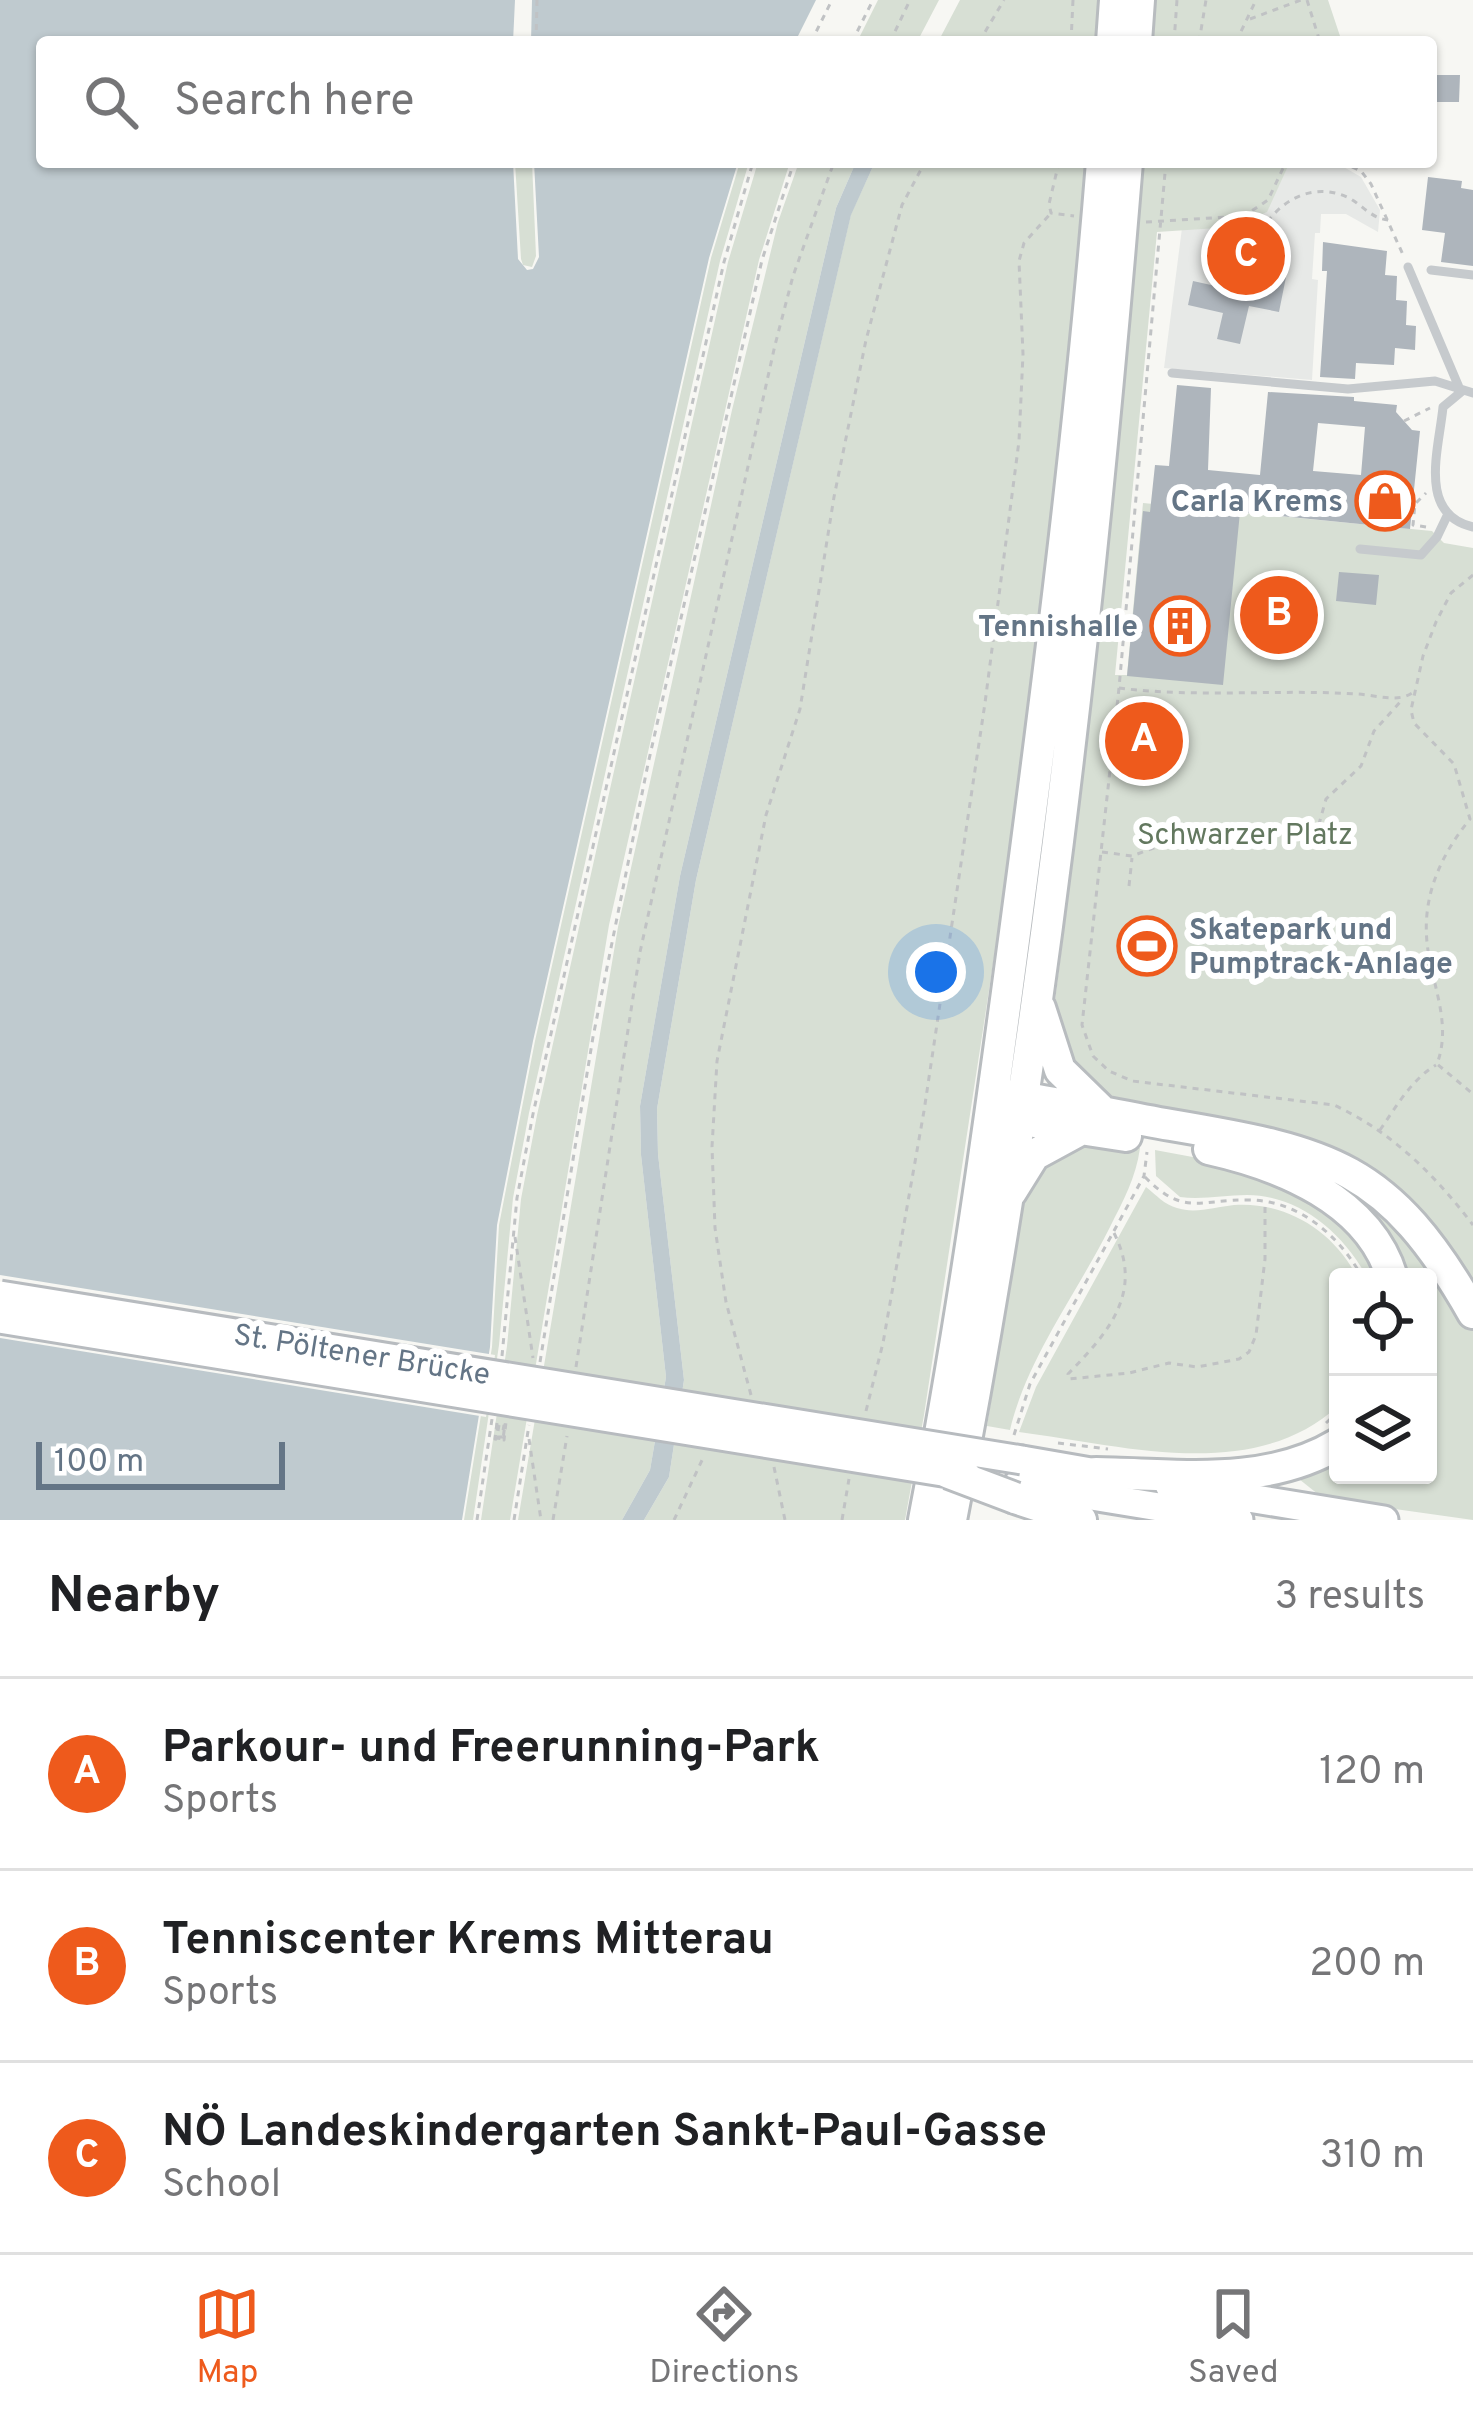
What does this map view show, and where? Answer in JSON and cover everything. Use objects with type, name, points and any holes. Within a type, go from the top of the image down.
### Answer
[{"type":"highway","points":[[1112,36],[1115,0]]},
{"type":"highway","points":[[1136,36],[1139,0]]},
{"type":"highway","points":[[951,1520],[959,1397],[1005,1106],[1101,168]]},
{"type":"highway","points":[[924,1520],[959,1397],[1004,1204],[1005,1106],[1036,992],[1080,636],[1125,168]]},
{"type":"highway","points":[[1036,992],[1060,1070],[1091,1121]]},
{"type":"highway","points":[[1005,1106],[1274,1143],[1321,1157],[1357,1175],[1408,1217],[1432,1246],[1473,1313]]},
{"type":"highway","points":[[1004,1204],[1034,1155],[1091,1121],[1212,1150],[1304,1181],[1361,1225],[1388,1268]]},
{"type":"highway","points":[[1102,1461],[1249,1474],[1303,1462],[1326,1438]]},
{"type":"highway","points":[[949,1473],[1017,1473],[1081,1520]]},
{"type":"main road","name":"St. Pöltener Brücke","points":[[0,1295],[722,1424]]},
{"type":"main road","name":"St. Pöltener Brücke","points":[[0,1319],[722,1424]]},
{"type":"main road","points":[[722,1424],[1017,1473],[1239,1520]]},
{"type":"main road","points":[[722,1424],[949,1473]]},
{"type":"main road","points":[[1017,1473],[1102,1461],[1384,1520]]},
{"type":"lane","points":[[1408,267],[1467,392]]},
{"type":"lane","points":[[1431,270],[1473,275]]},
{"type":"lane","points":[[1172,373],[1348,389],[1435,381],[1467,392]]},
{"type":"lane","points":[[1467,392],[1443,407],[1434,492],[1448,516],[1473,527]]},
{"type":"lane","points":[[1360,549],[1420,555],[1448,516]]},
{"type":"path","points":[[536,36],[537,0]]},
{"type":"path","points":[[815,36],[832,0]]},
{"type":"path","points":[[855,36],[873,0]]},
{"type":"path","points":[[893,36],[910,0]]},
{"type":"path","points":[[983,36],[1004,0]]},
{"type":"path","points":[[1071,36],[1073,0]]},
{"type":"path","points":[[1174,36],[1177,0]]},
{"type":"path","points":[[1200,36],[1207,0]]},
{"type":"path","points":[[1240,36],[1256,0]]},
{"type":"path","points":[[1250,19],[1304,0],[1319,36]]},
{"type":"path","points":[[501,1364],[517,1198],[548,1047],[724,262],[751,168]]},
{"type":"path","points":[[514,1229],[537,1361],[597,1015],[647,764],[763,260],[792,168]]},
{"type":"path","points":[[576,1370],[640,952],[661,852],[775,345],[793,276],[832,168]]},
{"type":"path","points":[[752,1399],[726,1302],[716,1228],[712,1148],[718,1061],[766,815],[800,709],[834,497],[870,321],[902,205],[922,168]]},
{"type":"path","points":[[1051,213],[1048,204],[1057,168]]},
{"type":"path","points":[[1166,168],[1120,688],[1082,1024],[1093,1056],[1109,1071],[1132,1081],[1334,1105],[1379,1131],[1443,1186],[1473,1226]]},
{"type":"path","points":[[1138,222],[1244,216],[1268,200],[1283,168]]},
{"type":"path","points":[[1354,168],[1361,171]]},
{"type":"path","points":[[1360,168],[1408,267]]},
{"type":"path","points":[[1244,216],[1243,254],[1252,255],[1268,218],[1300,196],[1334,193],[1378,219],[1389,220]]},
{"type":"path","points":[[1051,213],[1084,217]]},
{"type":"path","points":[[862,1426],[884,1343],[924,1112],[985,703],[1019,441],[1023,354],[1019,261],[1024,243],[1051,213]]},
{"type":"path","points":[[1404,421],[1429,408],[1443,407]]},
{"type":"path","points":[[1424,494],[1414,504],[1413,526],[1433,528],[1448,516]]},
{"type":"path","points":[[1379,1131],[1412,1086],[1437,1064],[1444,1031],[1428,954],[1432,885],[1438,862],[1471,821],[1454,764],[1414,723],[1411,710],[1423,656],[1450,593],[1472,579]]},
{"type":"path","points":[[1120,688],[1403,699]]},
{"type":"path","points":[[1323,836],[1318,824],[1326,799],[1360,766],[1374,730],[1414,692]]},
{"type":"path","points":[[1100,852],[1132,856],[1162,845]]},
{"type":"path","points":[[1129,886],[1132,856]]},
{"type":"path","points":[[1437,1064],[1473,1094]]},
{"type":"path","points":[[1017,1473],[1021,1405],[1144,1176],[1147,1152]]},
{"type":"path","points":[[1144,1176],[1178,1203],[1265,1202],[1298,1212],[1338,1242],[1355,1268]]},
{"type":"path","points":[[1114,1233],[1126,1264],[1123,1299],[1103,1337],[1069,1378],[1129,1373],[1168,1363],[1197,1367],[1239,1359],[1250,1352],[1265,1259],[1265,1202]]},
{"type":"path","points":[[477,1520],[495,1402]]},
{"type":"path","points":[[514,1520],[531,1417]]},
{"type":"path","points":[[492,1420],[507,1423],[504,1440],[494,1438],[497,1422],[506,1424],[503,1438],[496,1438],[498,1424],[504,1424],[502,1437],[497,1437],[499,1425]]},
{"type":"path","points":[[553,1520],[568,1431]]},
{"type":"path","points":[[528,1434],[541,1520]]},
{"type":"path","points":[[1046,1441],[1102,1461]]},
{"type":"path","points":[[773,1464],[785,1520]]},
{"type":"path","points":[[842,1520],[851,1468]]},
{"type":"shaded area","points":[[0,0],[515,0],[513,36],[36,36],[36,168],[513,168],[518,259],[527,270],[533,269],[539,257],[534,168],[736,168],[709,258],[533,1041],[497,1225],[490,1347],[462,1520],[0,1520]]},
{"type":"shaded area","points":[[532,0],[816,0],[798,36],[531,36]]},
{"type":"shaded area","points":[[853,168],[872,168],[851,215],[696,880],[657,1109],[684,1380],[669,1477],[644,1520],[622,1520],[650,1470],[666,1377],[641,1155],[640,1106],[680,876],[836,208]]},
{"type":"shaded area","points":[[1287,168],[1345,168],[1361,177],[1380,210],[1378,232],[1346,214],[1321,214],[1312,279],[1318,280],[1312,380],[1164,368],[1182,228],[1233,227],[1266,212]]},
{"type":"green space","points":[[878,0],[939,0],[920,36],[860,36]]},
{"type":"green space","points":[[960,0],[1102,0],[1099,36],[941,36]]},
{"type":"green space","points":[[1153,0],[1328,0],[1340,36],[1150,36]]},
{"type":"green space","points":[[515,168],[532,168],[536,256],[532,267],[523,265]]},
{"type":"green space","points":[[738,168],[747,168],[720,261],[529,1113],[513,1198],[499,1345],[473,1520],[464,1520],[492,1347],[499,1225],[535,1041],[711,258]]},
{"type":"green space","points":[[756,168],[788,168],[759,260],[609,925],[510,1520],[481,1520],[507,1346],[521,1199],[537,1115],[728,262]]},
{"type":"green space","points":[[797,168],[853,168],[836,208],[680,876],[640,1106],[641,1155],[666,1377],[650,1470],[622,1520],[518,1520],[618,927],[778,222]]},
{"type":"green space","points":[[872,168],[1088,168],[1064,433],[1029,729],[924,1415],[905,1520],[644,1520],[669,1477],[684,1380],[657,1109],[696,880],[851,214]]},
{"type":"green space","name":"Schwarzer Platz","points":[[1138,168],[1287,168],[1267,212],[1233,227],[1157,232],[1115,675],[1127,675],[1143,503],[1432,531],[1444,543],[1473,548],[1473,1297],[1388,1187],[1120,1106],[1074,1073],[1053,1016],[1082,789]]},
{"type":"green space","points":[[1226,1140],[1378,1199],[1434,1268],[1392,1268],[1276,1160]]},
{"type":"green space","points":[[1076,1144],[1140,1148],[1128,1189],[1040,1352],[1010,1430],[987,1426],[1025,1191],[1034,1169]]},
{"type":"green space","points":[[1155,1150],[1241,1166],[1341,1215],[1378,1268],[1361,1268],[1332,1232],[1301,1209],[1247,1195],[1180,1197],[1156,1176]]},
{"type":"green space","points":[[1146,1187],[1168,1205],[1184,1210],[1253,1205],[1289,1214],[1321,1233],[1351,1268],[1329,1268],[1329,1412],[1304,1430],[1267,1445],[1185,1453],[1019,1432],[1036,1387]]},
{"type":"green space","points":[[1437,1271],[1473,1331],[1473,1520],[1324,1499],[1299,1479],[1329,1461],[1329,1484],[1437,1484]]},
{"type":"pier","points":[[0,1275],[495,1355],[486,1417],[0,1338]]},
{"type":"building","points":[[1437,75],[1460,75],[1459,102],[1437,102]]},
{"type":"building","points":[[1428,177],[1462,181],[1461,188],[1473,190],[1473,266],[1441,262],[1445,233],[1422,230]]},
{"type":"building","points":[[1323,242],[1387,251],[1385,275],[1397,276],[1396,300],[1407,301],[1406,325],[1416,326],[1415,350],[1395,348],[1394,365],[1356,363],[1355,379],[1320,377],[1327,271],[1322,271]]},
{"type":"building","points":[[1227,254],[1288,267],[1279,312],[1249,306],[1240,344],[1217,339],[1223,313],[1188,305],[1193,281],[1220,287]]},
{"type":"building","points":[[1177,385],[1211,388],[1208,470],[1260,475],[1268,392],[1354,397],[1354,401],[1397,405],[1396,412],[1412,430],[1420,431],[1410,529],[1240,512],[1223,685],[1127,676],[1143,511],[1150,512],[1155,465],[1169,466]],"holes":[[[1318,423],[1365,427],[1361,475],[1313,471]]]},
{"type":"building","points":[[1339,572],[1379,575],[1376,605],[1336,601]]},
{"type":"place","name":"NÖ Landeskindergarten Sankt-Paul-Gasse","points":[[1246,256]]},
{"type":"place","name":"Carla Krems","points":[[1385,501]]},
{"type":"place","name":"Tenniscenter Krems Mitterau","points":[[1279,615]]},
{"type":"place","name":"Tennishalle","points":[[1180,626]]},
{"type":"place","name":"Parkour- und Freerunning-Park","points":[[1144,741]]},
{"type":"place","name":"Skatepark und Pumptrack-Anlage","points":[[1147,946]]}]
